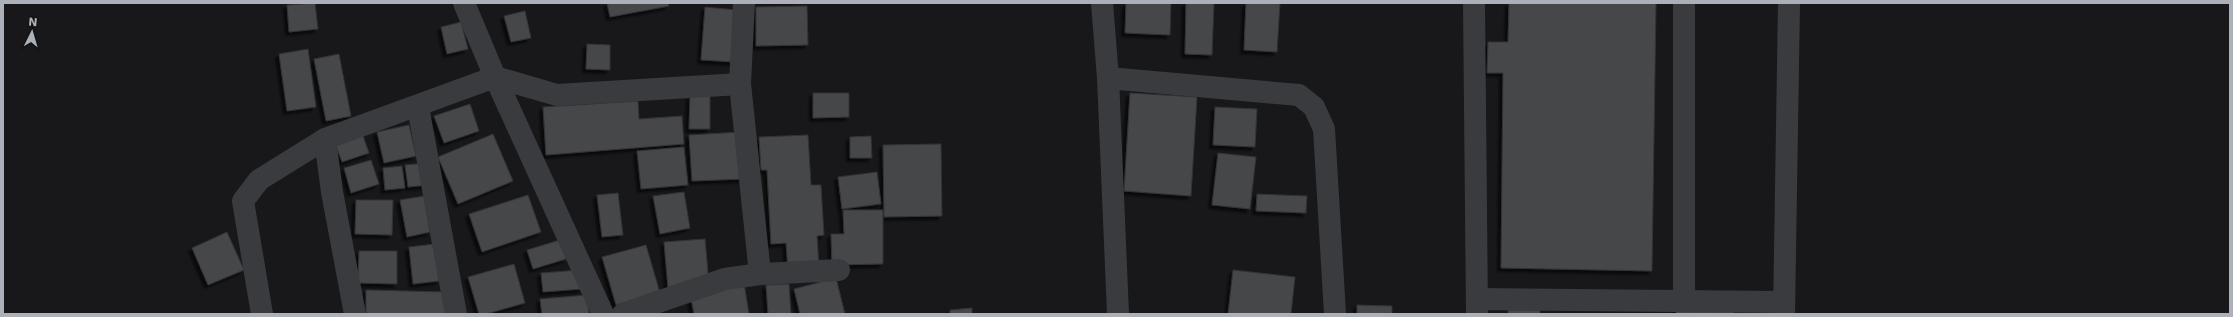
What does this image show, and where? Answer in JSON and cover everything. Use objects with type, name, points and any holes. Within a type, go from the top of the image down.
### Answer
[{"type":"street","points":[[464,3],[495,77],[603,314]]},
{"type":"street","points":[[744,3],[740,84],[760,274]]},
{"type":"street","points":[[1102,3],[1108,78],[1118,314]]},
{"type":"street","points":[[1474,3],[1477,307],[1684,302],[1784,308],[1789,3]]},
{"type":"street","points":[[1684,3],[1684,302]]},
{"type":"street","points":[[262,314],[243,201],[259,180],[325,139],[418,107],[495,77],[557,95],[740,84]]},
{"type":"street","points":[[1108,78],[1299,95],[1314,107],[1324,129],[1335,314]]},
{"type":"street","points":[[418,107],[456,314]]},
{"type":"street","points":[[325,139],[332,192],[355,314]]},
{"type":"street","points":[[622,314],[725,279],[760,274],[839,270]]},
{"type":"building","points":[[315,3],[318,29],[289,32],[287,5]]},
{"type":"building","points":[[607,3],[668,3],[669,6],[610,17]]},
{"type":"building","points":[[1126,3],[1171,3],[1170,35],[1125,33]]},
{"type":"building","points":[[1186,3],[1214,3],[1212,55],[1185,54]]},
{"type":"building","points":[[1246,3],[1280,3],[1277,52],[1244,50]]},
{"type":"building","points":[[1509,3],[1656,3],[1652,271],[1501,268],[1503,73],[1487,73],[1488,42],[1508,42]]},
{"type":"building","points":[[807,6],[808,45],[756,46],[756,7]]},
{"type":"building","points":[[705,7],[737,10],[734,62],[701,60]]},
{"type":"building","points":[[525,11],[531,38],[511,42],[504,16]]},
{"type":"building","points":[[461,22],[468,49],[447,54],[441,27]]},
{"type":"building","points":[[587,44],[610,45],[610,70],[586,69]]},
{"type":"building","points":[[308,49],[316,107],[287,111],[279,54]]},
{"type":"building","points":[[339,54],[351,116],[326,121],[314,59]]},
{"type":"building","points":[[813,93],[849,93],[849,117],[813,118]]},
{"type":"building","points":[[1130,93],[1197,97],[1191,196],[1124,191]]},
{"type":"building","points":[[690,96],[710,96],[710,129],[689,129]]},
{"type":"building","points":[[638,101],[639,119],[682,116],[684,144],[546,155],[543,107]]},
{"type":"building","points":[[470,104],[479,131],[444,143],[434,116]]},
{"type":"building","points":[[1215,107],[1257,109],[1255,147],[1213,145]]},
{"type":"building","points":[[409,125],[416,156],[384,163],[377,132]]},
{"type":"building","points":[[741,132],[743,179],[692,181],[689,135]]},
{"type":"building","points":[[362,133],[369,153],[342,162],[335,143]]},
{"type":"building","points":[[493,134],[513,181],[458,204],[438,157]]},
{"type":"building","points":[[808,135],[811,185],[821,185],[824,235],[817,236],[819,268],[788,270],[786,243],[771,244],[767,170],[761,170],[759,137]]},
{"type":"building","points":[[871,136],[872,158],[850,158],[850,137]]},
{"type":"building","points":[[941,144],[942,216],[884,217],[883,145]]},
{"type":"building","points":[[684,147],[688,185],[641,189],[637,151]]},
{"type":"building","points":[[1218,153],[1256,157],[1250,209],[1212,205]]},
{"type":"building","points":[[371,160],[379,184],[351,193],[344,168]]},
{"type":"building","points":[[426,163],[428,185],[408,187],[405,165]]},
{"type":"building","points":[[402,166],[405,188],[385,190],[383,168]]},
{"type":"building","points":[[877,172],[881,204],[842,209],[838,177]]},
{"type":"building","points":[[684,192],[690,228],[660,234],[653,196]]},
{"type":"building","points":[[618,193],[623,235],[602,237],[597,195]]},
{"type":"building","points":[[1257,194],[1307,196],[1306,213],[1256,211]]},
{"type":"building","points":[[528,195],[541,232],[482,252],[469,214]]},
{"type":"building","points":[[424,196],[430,232],[407,237],[400,200]]},
{"type":"building","points":[[356,200],[393,200],[392,235],[355,234]]},
{"type":"building","points":[[843,210],[883,210],[883,264],[832,265],[831,234],[844,234]]},
{"type":"building","points":[[227,232],[244,270],[208,285],[192,248]]},
{"type":"building","points":[[705,239],[709,284],[668,288],[664,242]]},
{"type":"building","points":[[560,240],[566,259],[533,269],[527,250]]},
{"type":"building","points":[[435,244],[439,281],[413,284],[409,247]]},
{"type":"building","points":[[646,245],[660,293],[616,305],[602,257]]},
{"type":"building","points":[[359,251],[397,251],[397,284],[358,283]]},
{"type":"building","points":[[514,264],[525,303],[486,314],[479,314],[468,277]]},
{"type":"building","points":[[580,270],[582,289],[543,292],[541,273]]},
{"type":"building","points":[[1233,270],[1295,277],[1291,314],[1228,314]]},
{"type":"building","points":[[836,278],[845,314],[800,314],[794,289]]},
{"type":"building","points":[[744,283],[749,314],[694,314],[690,293]]},
{"type":"building","points":[[789,284],[791,314],[768,314],[766,285]]},
{"type":"building","points":[[366,290],[446,292],[446,314],[366,314]]},
{"type":"building","points":[[587,295],[589,314],[542,314],[540,299]]},
{"type":"building","points":[[1357,305],[1392,306],[1392,314],[1357,314]]},
{"type":"building","points":[[1734,307],[1734,314],[1676,314],[1676,308]]},
{"type":"building","points":[[972,308],[972,314],[950,314],[950,310]]},
{"type":"building","points":[[1508,310],[1540,310],[1540,314],[1508,314]]}]
